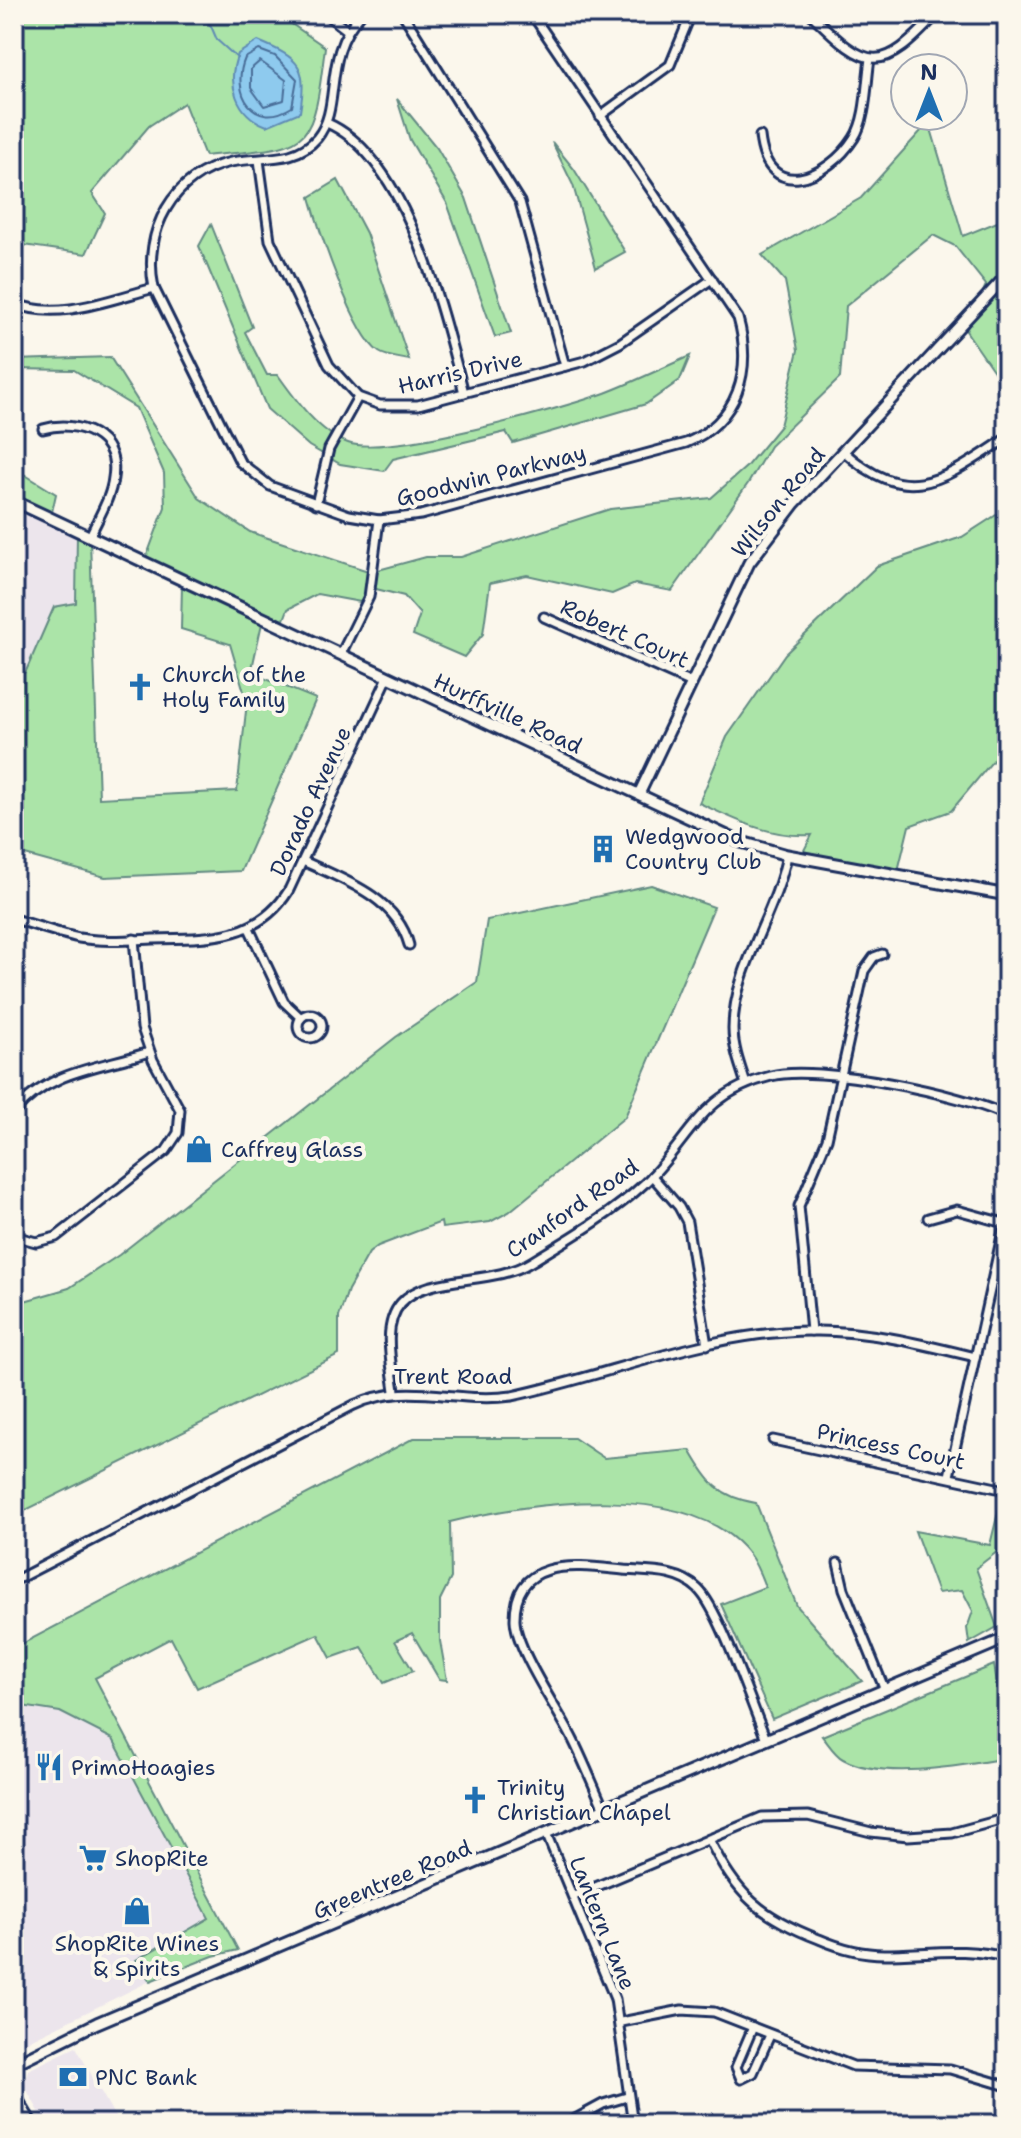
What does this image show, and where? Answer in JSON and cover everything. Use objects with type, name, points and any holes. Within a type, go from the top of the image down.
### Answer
[{"type":"street","points":[[326,14],[348,31]]},
{"type":"street","points":[[361,14],[338,48],[327,123],[356,139],[412,227],[434,280],[464,393]]},
{"type":"street","points":[[403,14],[520,202],[565,366]]},
{"type":"street","name":"Goodwin Parkway","points":[[327,123],[316,139],[292,156],[215,166],[180,189],[165,207],[151,251],[154,288],[240,462],[270,486],[316,504],[379,520],[421,515],[703,436],[734,402],[741,387],[745,365],[744,341],[738,318],[532,14]]},
{"type":"street","points":[[600,116],[670,65],[691,14]]},
{"type":"street","points":[[811,14],[852,52],[870,59],[898,52],[937,14]]},
{"type":"street","points":[[760,136],[763,158],[777,175],[809,177],[822,171],[858,131],[870,59]]},
{"type":"street","points":[[259,160],[270,240],[329,365],[358,397],[329,449],[316,504]]},
{"type":"street","name":"Wilson Road","points":[[639,794],[749,563],[794,504],[1007,275]]},
{"type":"street","name":"Harris Drive","points":[[358,397],[380,405],[401,407],[464,393],[598,355],[712,279]]},
{"type":"street","points":[[14,303],[24,307],[60,310],[154,288]]},
{"type":"street","points":[[43,429],[70,424],[87,429],[103,439],[110,452],[114,465],[110,492],[90,536]]},
{"type":"street","points":[[843,451],[882,479],[900,485],[919,485],[952,474],[1007,438]]},
{"type":"street","name":"Hurffville Road","points":[[14,501],[738,841],[787,855],[1007,895]]},
{"type":"street","points":[[341,654],[369,597],[379,520]]},
{"type":"street","name":"Robert Court","points":[[544,617],[692,683]]},
{"type":"street","name":"Dorado Avenue","points":[[14,919],[79,938],[219,937],[249,928],[279,905],[303,861],[388,677]]},
{"type":"street","points":[[746,1084],[733,1033],[735,1012],[742,983],[780,887],[787,855]]},
{"type":"street","points":[[303,861],[354,885],[387,908],[404,928],[409,945]]},
{"type":"street","points":[[249,928],[284,1002],[301,1018]]},
{"type":"street","points":[[14,1236],[29,1241],[56,1237],[173,1142],[180,1122],[179,1105],[149,1052],[137,1000],[134,939]]},
{"type":"street","points":[[811,1331],[798,1215],[800,1198],[827,1139],[864,971],[874,957],[882,954]]},
{"type":"street","points":[[14,1113],[40,1088],[57,1078],[149,1052]]},
{"type":"street","name":"Cranford Road","points":[[395,1391],[390,1331],[397,1307],[409,1295],[428,1287],[478,1281],[520,1269],[635,1192],[652,1176],[696,1120],[722,1097],[746,1084],[794,1072],[840,1075],[975,1104],[1007,1116]]},
{"type":"street","points":[[652,1176],[679,1207],[687,1222],[707,1345]]},
{"type":"street","points":[[928,1218],[957,1210],[1004,1223]]},
{"type":"street","points":[[949,1476],[1007,1213]]},
{"type":"street","name":"Trent Road","points":[[14,1581],[354,1405],[395,1391],[502,1397],[753,1335],[811,1331],[878,1336],[975,1357]]},
{"type":"street","name":"Princess Court","points":[[773,1440],[1001,1489]]},
{"type":"street","points":[[838,1563],[844,1589],[884,1688]]},
{"type":"street","points":[[603,1807],[573,1739],[518,1635],[519,1598],[531,1579],[550,1568],[572,1565],[667,1573],[696,1587],[711,1608],[766,1739]]},
{"type":"street","points":[[1004,1639],[1007,1654]]},
{"type":"street","name":"Greentree Road","points":[[14,2064],[97,2023],[1004,1639]]},
{"type":"street","points":[[574,1896],[772,1816],[808,1816],[871,1832],[908,1836],[976,1829],[1007,1818]]},
{"type":"street","name":"Lantern Lane","points":[[546,1833],[607,1974],[621,2022],[627,2097],[633,2124]]},
{"type":"street","points":[[709,1839],[728,1876],[746,1898],[789,1928],[865,1953],[964,1950],[1007,1958]]},
{"type":"street","points":[[621,2022],[700,2010],[853,2066],[950,2069],[1007,2086]]},
{"type":"street","points":[[753,2027],[736,2067],[741,2079],[753,2073],[770,2035]]},
{"type":"street","points":[[14,2094],[32,2124]]},
{"type":"street","points":[[566,2124],[603,2104],[627,2097]]},
{"type":"shaded area","points":[[14,505],[77,534],[73,785],[14,782]]},
{"type":"shaded area","points":[[21,1706],[60,1712],[113,1739],[209,1918],[136,1960],[150,1981],[14,2048],[14,1710]]},
{"type":"shaded area","points":[[76,2047],[119,2124],[46,2124],[24,2085],[28,2070]]},
{"type":"green space","points":[[14,14],[277,14],[325,47],[316,108],[300,138],[286,145],[205,156],[184,103],[149,126],[92,193],[105,213],[86,254],[16,244]]},
{"type":"green space","points":[[397,99],[437,148],[466,198],[511,333],[495,337],[447,203],[410,140]]},
{"type":"green space","points":[[920,132],[932,132],[963,236],[1007,218],[1007,370],[997,376],[966,331],[986,285],[955,246],[933,235],[846,306],[840,378],[770,446],[749,482],[672,591],[635,584],[612,594],[527,575],[490,583],[483,634],[464,657],[413,635],[420,614],[404,596],[372,588],[366,603],[317,594],[288,609],[280,630],[262,623],[251,673],[316,699],[241,871],[105,877],[14,852],[14,679],[26,671],[54,607],[76,603],[77,534],[90,540],[99,798],[237,791],[247,702],[230,644],[181,629],[182,585],[143,566],[165,507],[164,473],[136,408],[74,370],[14,369],[14,360],[110,357],[199,498],[250,532],[371,572],[426,557],[461,557],[610,509],[711,498],[746,467],[780,426],[798,350],[785,281],[762,255],[861,198]]},
{"type":"green space","points":[[552,142],[574,169],[625,252],[596,268],[573,185]]},
{"type":"green space","points":[[338,180],[366,233],[409,360],[382,354],[369,342],[338,280],[310,197]]},
{"type":"green space","points":[[211,224],[252,327],[245,332],[267,375],[278,375],[327,432],[348,443],[369,446],[399,443],[515,420],[605,393],[690,356],[680,380],[646,404],[513,443],[506,432],[393,459],[384,471],[340,464],[309,446],[267,409],[199,246]]},
{"type":"green space","points":[[14,468],[56,494],[50,521],[14,503]]},
{"type":"green space","name":"Wedgwood Country Club","points":[[1007,508],[1007,773],[995,758],[951,811],[909,826],[896,879],[800,858],[812,835],[768,831],[699,803],[727,737],[785,654],[877,566],[962,537]]},
{"type":"green space","name":"Wedgwood Country Club","points":[[651,885],[714,907],[625,1117],[509,1212],[490,1222],[442,1228],[441,1222],[378,1246],[369,1253],[348,1290],[339,1317],[339,1355],[14,1516],[14,1304],[69,1288],[119,1255],[396,1037],[477,982],[487,920]]},
{"type":"green space","points":[[414,1438],[574,1438],[604,1458],[690,1450],[716,1486],[733,1497],[756,1503],[797,1606],[862,1681],[772,1719],[721,1604],[765,1587],[749,1554],[723,1530],[689,1515],[650,1506],[608,1502],[522,1508],[450,1522],[451,1578],[440,1600],[440,1641],[447,1680],[439,1679],[412,1633],[395,1641],[413,1671],[384,1683],[362,1647],[331,1658],[318,1634],[197,1688],[171,1638],[95,1678],[238,1950],[213,1956],[150,1981],[136,1960],[209,1918],[113,1739],[60,1712],[22,1706],[14,1710],[14,1648]]},
{"type":"green space","points":[[1007,1476],[1007,1548],[1002,1548],[976,1568],[997,1627],[969,1643],[967,1628],[973,1611],[962,1590],[938,1593],[915,1531],[990,1545]]},
{"type":"green space","points":[[994,1665],[1000,1700],[1007,1710],[1007,1758],[924,1769],[880,1769],[843,1759],[822,1736]]},
{"type":"water","points":[[258,41],[292,60],[298,66],[303,84],[300,112],[267,126],[256,121],[241,106],[234,87],[238,54]]},
{"type":"waterway","points":[[200,14],[211,26],[217,40],[237,58]]},
{"type":"place","name":"Church of the Holy Family","points":[[140,687]]},
{"type":"place","name":"Wedgwood Country Club","points":[[603,849]]},
{"type":"place","name":"Caffrey Glass","points":[[199,1149]]},
{"type":"place","name":"PrimoHoagies","points":[[49,1767]]},
{"type":"place","name":"Trinity Christian Chapel","points":[[475,1800]]},
{"type":"place","name":"ShopRite","points":[[93,1858]]},
{"type":"place","name":"ShopRite Wines & Spirits","points":[[137,1911]]},
{"type":"place","name":"PNC Bank","points":[[73,2077]]}]
